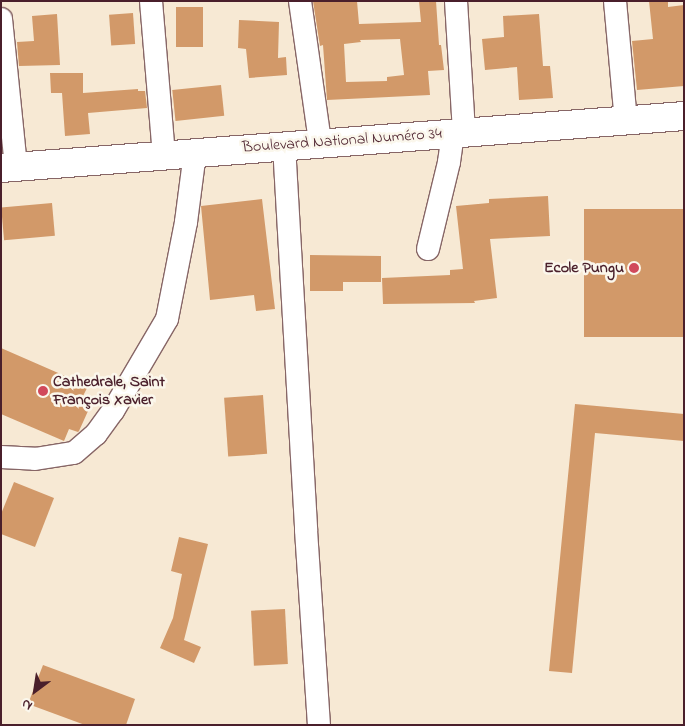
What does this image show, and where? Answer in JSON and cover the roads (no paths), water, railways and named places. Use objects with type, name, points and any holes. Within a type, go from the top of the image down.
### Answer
[{"type":"main road","name":"Boulevard National Numéro 34","points":[[9,167],[684,116]]},
{"type":"street","points":[[151,1],[164,155]]},
{"type":"street","points":[[300,1],[320,142]]},
{"type":"street","points":[[428,249],[458,133],[456,1]]},
{"type":"street","points":[[616,1],[626,121]]},
{"type":"street","points":[[1,19],[9,167]]},
{"type":"street","points":[[284,145],[305,520],[319,725]]},
{"type":"street","points":[[1,457],[35,459],[74,453],[96,434],[113,411],[167,319],[186,222],[195,153]]},
{"type":"place","name":"Ecole Pungu","points":[[634,268]]},
{"type":"place","name":"Cathedrale, Saint François Xavier","points":[[43,391]]}]
